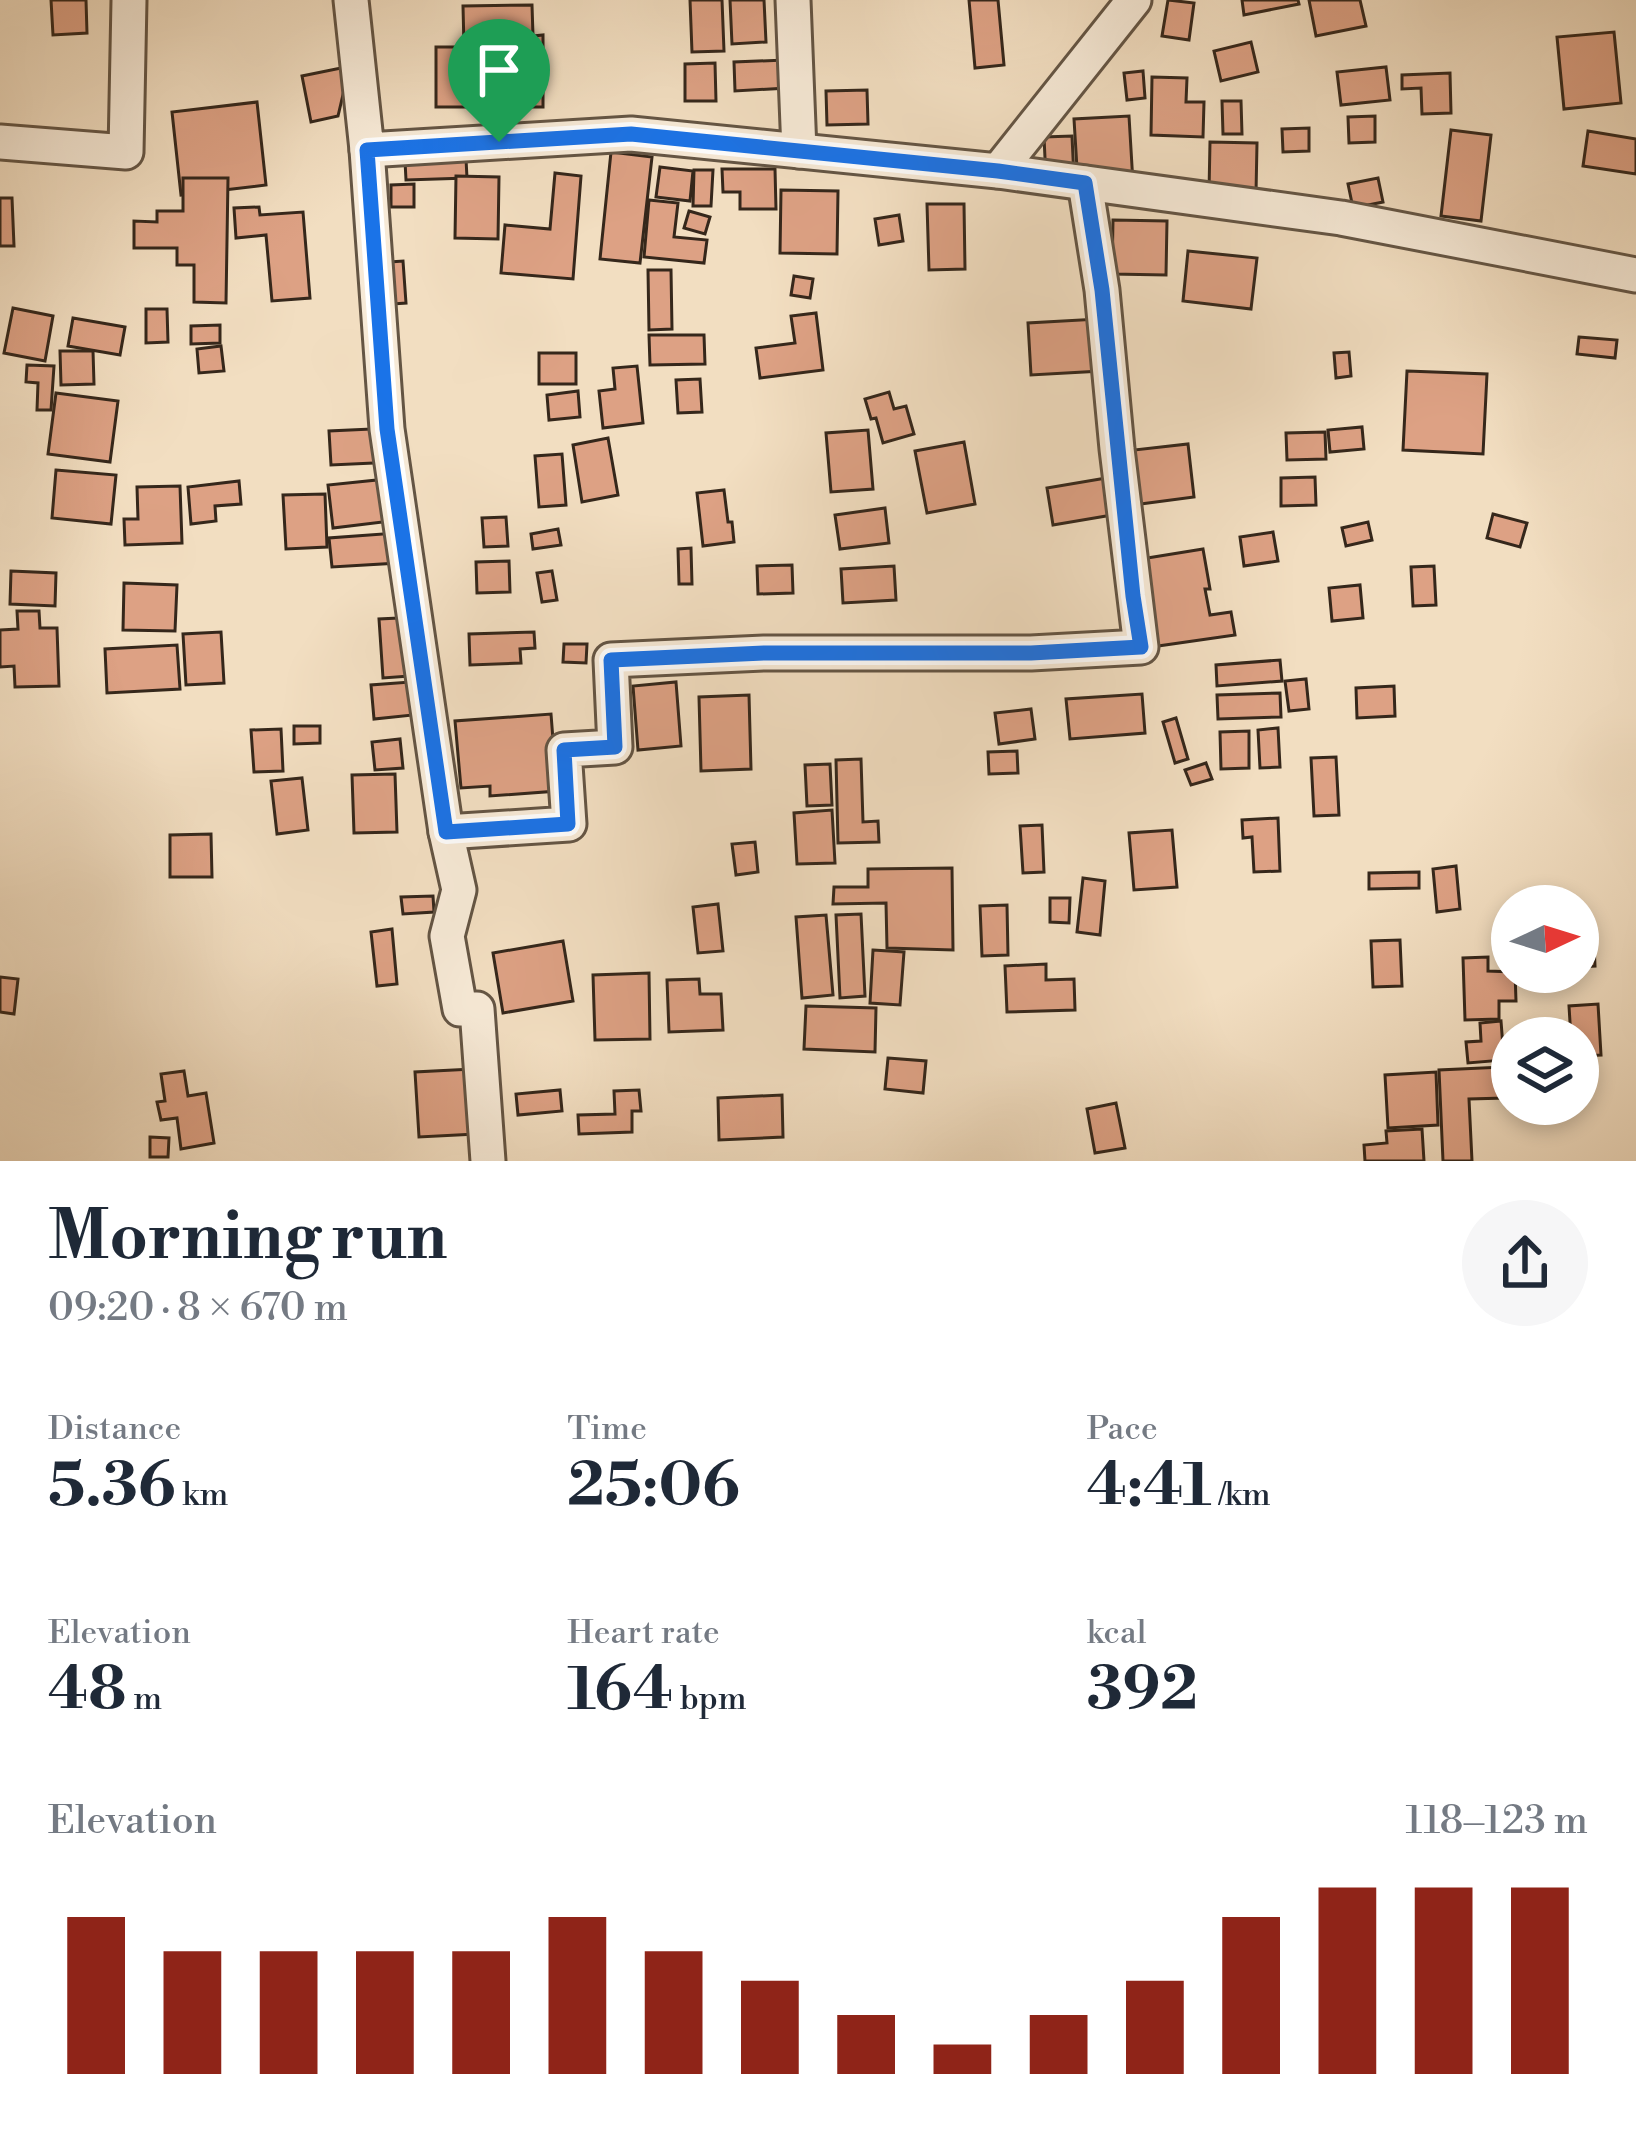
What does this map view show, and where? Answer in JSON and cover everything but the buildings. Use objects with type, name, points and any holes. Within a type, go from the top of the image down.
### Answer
[{"type":"street","points":[[0,142],[126,152],[129,0]]},
{"type":"street","points":[[351,0],[387,429],[446,832],[459,890],[447,936],[460,1010],[477,1010],[488,1161]]},
{"type":"street","points":[[794,0],[800,151]]},
{"type":"street","points":[[998,171],[1134,0]]},
{"type":"street","points":[[367,150],[631,134],[998,171],[1340,218],[1636,274]]},
{"type":"street","points":[[446,832],[568,824],[564,750],[615,747],[611,660],[1141,647],[1102,290],[1085,183]]},
{"type":"route","points":[[631,134],[1085,183],[1102,290],[1141,647],[611,660],[615,747],[564,750],[568,824],[446,832],[387,429],[367,150],[499,142],[631,134]]}]
